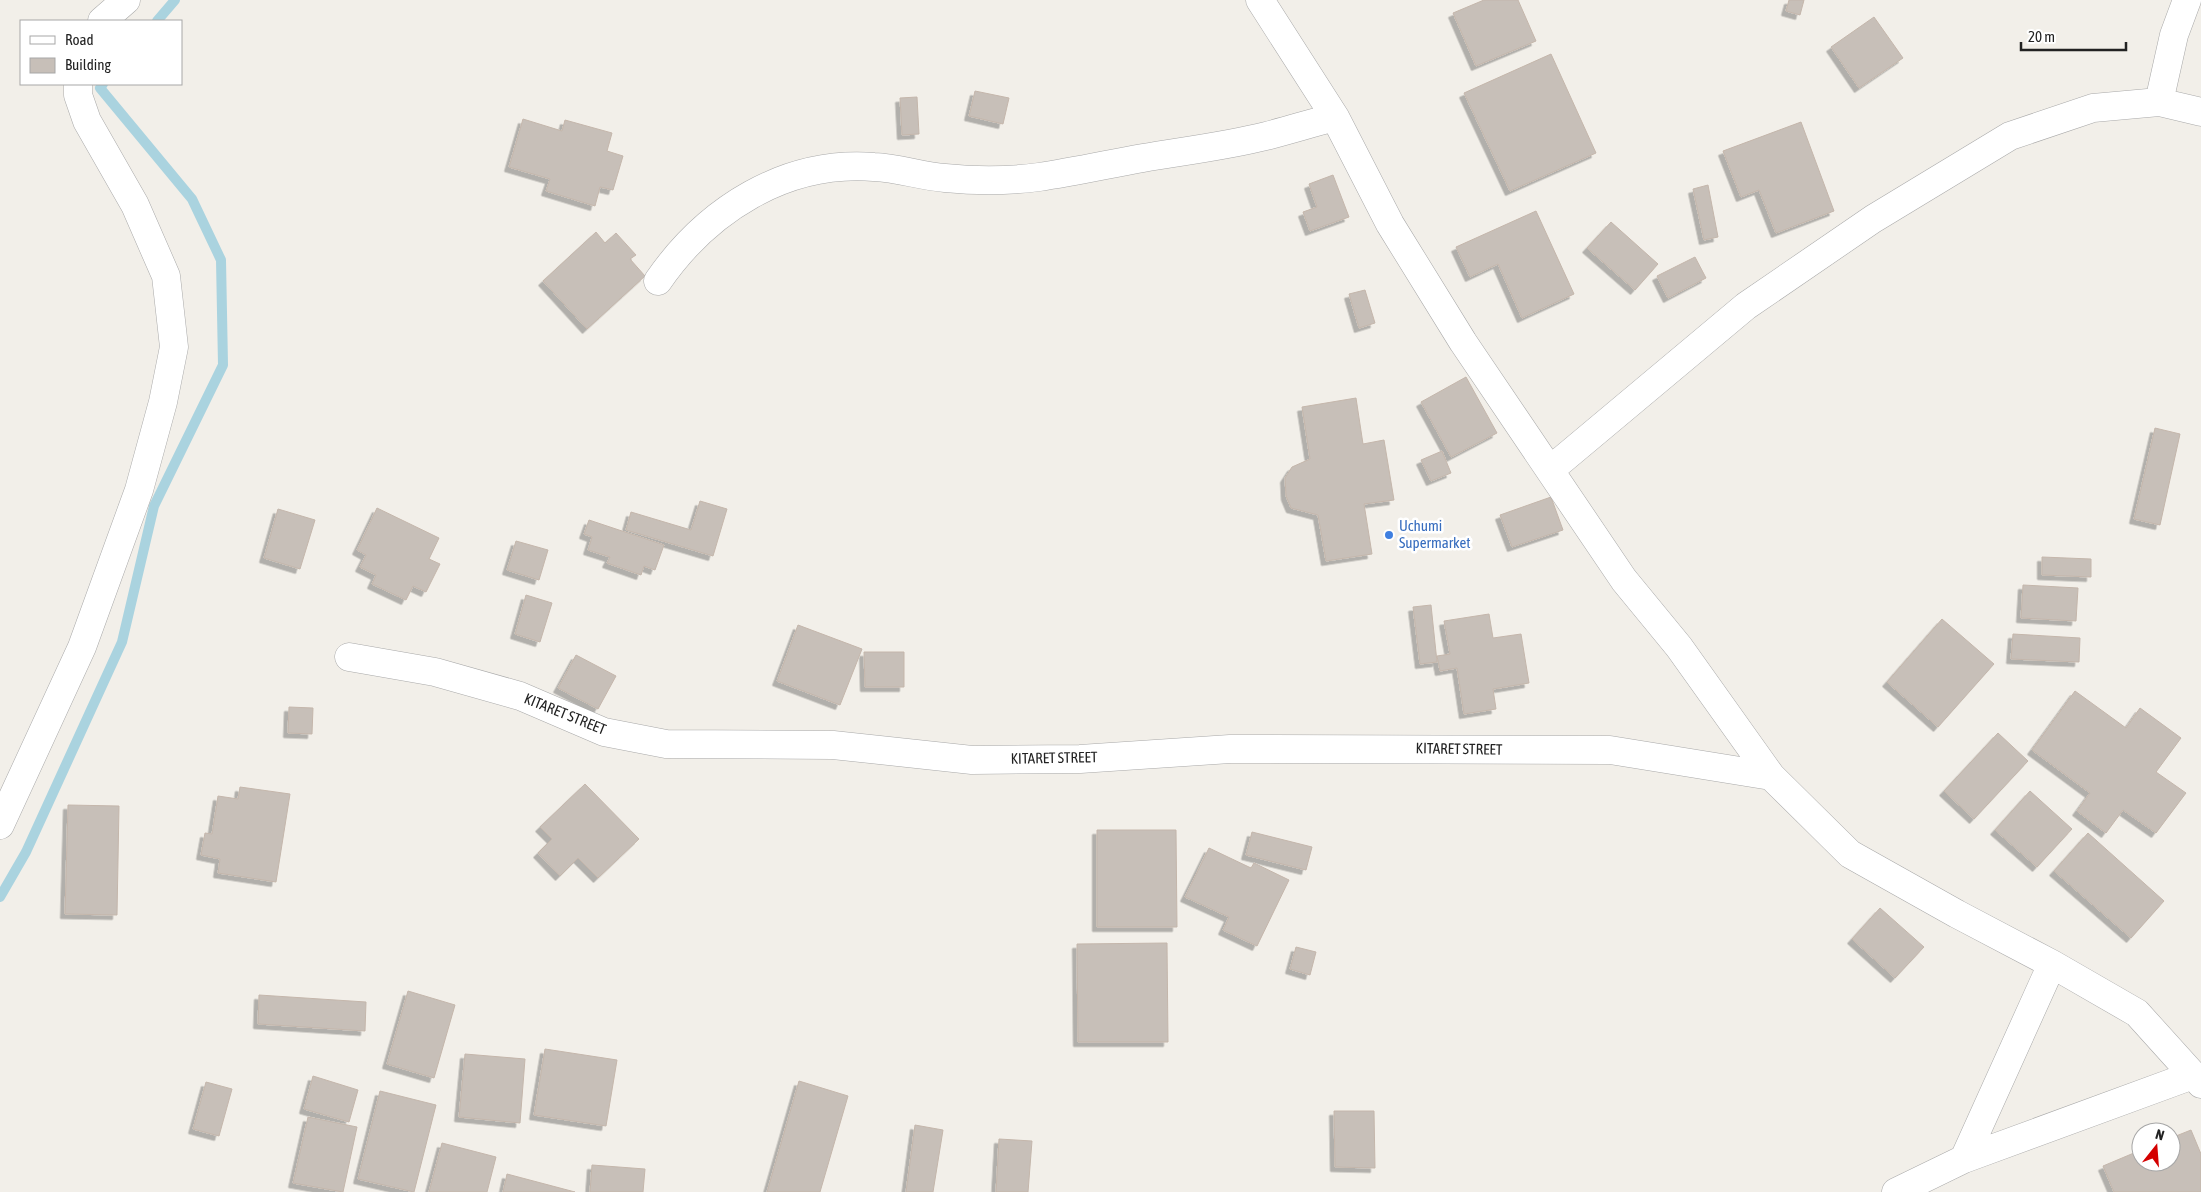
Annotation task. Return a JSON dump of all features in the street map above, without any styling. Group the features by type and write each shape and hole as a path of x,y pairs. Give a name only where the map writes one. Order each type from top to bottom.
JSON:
{"street":[{"path":"103,20 126,0"},
{"path":"1260,0 1335,117 1390,224 1463,342 1624,580 1679,647 1771,776 1850,854 1956,914 2052,964 2137,1013 2197,1080 1964,1159 1896,1192"},
{"path":"2159,102 2174,35 2187,0"},
{"path":"0,825 82,647 116,555 139,490 163,402 174,347 166,276 136,205 87,121 78,95 78,85"},
{"path":"1550,470 1746,306 1873,218 2010,136 2093,108 2159,102 2201,112"},
{"path":"658,281 672,261 714,218 740,199 784,179 818,168 874,167 944,178 983,180 1038,177 1218,146 1335,117"},
{"name":"KITARET STREET","path":"349,658 435,672 520,696 604,732 666,744 833,745 972,760 1080,759 1230,749 1610,750 1771,776"},
{"path":"1964,1159 2052,964"}],"building":[{"path":"1484,0 1518,0 1536,41 1476,66 1453,13"},
{"path":"1789,0 1804,0 1800,15 1786,11"},
{"path":"1874,17 1903,58 1859,88 1831,47"},
{"path":"1551,54 1596,153 1510,191 1464,93"},
{"path":"975,91 1009,98 1003,124 969,116"},
{"path":"917,97 919,134 902,135 900,98"},
{"path":"523,119 562,131 565,120 612,133 607,151 623,156 613,190 600,187 595,206 546,191 550,179 509,167"},
{"path":"1801,122 1834,211 1776,233 1759,190 1741,197 1723,151"},
{"path":"1333,175 1349,217 1310,231 1303,212 1317,207 1309,184"},
{"path":"1708,185 1718,237 1704,240 1693,189"},
{"path":"1536,211 1574,294 1522,318 1498,264 1470,277 1456,247"},
{"path":"1611,222 1658,264 1635,290 1587,248"},
{"path":"596,232 605,243 616,233 636,255 630,259 645,276 587,329 543,281"},
{"path":"1695,257 1706,278 1668,298 1657,276"},
{"path":"1365,290 1375,323 1359,328 1349,294"},
{"path":"1466,377 1497,433 1451,457 1421,402"},
{"path":"1356,398 1363,444 1384,440 1394,500 1364,504 1372,554 1326,561 1318,515 1291,508 1286,496 1285,478 1292,467 1310,459 1302,407"},
{"path":"2155,428 2180,434 2160,525 2134,519"},
{"path":"1442,451 1451,473 1431,481 1421,460"},
{"path":"1551,497 1563,530 1512,547 1500,515"},
{"path":"700,501 727,509 713,556 626,530 631,512 691,530"},
{"path":"377,508 439,538 429,559 440,564 426,592 413,586 406,600 372,584 376,575 360,567 366,555 357,550"},
{"path":"278,509 315,520 300,569 264,558"},
{"path":"589,520 664,545 655,570 644,566 641,575 607,563 610,557 588,550 592,537 584,534"},
{"path":"516,541 548,550 539,580 507,570"},
{"path":"2042,557 2091,559 2091,577 2042,575"},
{"path":"2023,585 2078,588 2076,621 2021,618"},
{"path":"526,595 552,603 540,642 515,634"},
{"path":"1431,605 1437,662 1420,664 1413,607"},
{"path":"1489,614 1493,638 1521,634 1529,683 1493,689 1496,709 1464,714 1457,668 1440,671 1437,656 1450,654 1444,621"},
{"path":"1942,619 1994,664 1938,727 1887,682"},
{"path":"798,625 862,649 840,705 777,681"},
{"path":"2013,634 2080,638 2079,662 2011,659"},
{"path":"864,652 904,652 904,687 865,687"},
{"path":"576,655 616,676 598,709 558,688"},
{"path":"2075,691 2126,728 2140,708 2181,738 2156,772 2186,793 2156,833 2123,810 2106,833 2077,811 2090,793 2032,750"},
{"path":"289,707 313,708 312,734 288,733"},
{"path":"1998,733 2028,761 1974,819 1944,791"},
{"path":"585,784 639,839 598,878 578,858 560,876 538,853 552,839 540,827"},
{"path":"240,787 290,794 276,882 218,873 220,859 201,855 205,833 212,834 218,796 238,799"},
{"path":"2030,791 2072,829 2037,867 1995,830"},
{"path":"68,805 119,806 117,915 65,914"},
{"path":"1097,830 1176,830 1177,927 1097,927"},
{"path":"1252,832 1312,847 1306,870 1246,855"},
{"path":"2088,833 2164,901 2131,938 2054,871"},
{"path":"1209,848 1251,868 1254,863 1289,880 1257,946 1223,930 1229,917 1185,897"},
{"path":"1880,908 1924,947 1895,978 1852,939"},
{"path":"1167,943 1168,1042 1078,1042 1077,944"},
{"path":"1296,947 1316,952 1310,975 1290,969"},
{"path":"408,991 455,1005 434,1078 387,1064"},
{"path":"259,995 366,1002 365,1031 258,1024"},
{"path":"545,1049 617,1060 606,1126 534,1115"},
{"path":"465,1054 525,1059 520,1123 459,1117"},
{"path":"313,1076 358,1090 349,1122 304,1109"},
{"path":"799,1081 848,1096 820,1192 767,1192"},
{"path":"206,1082 232,1089 219,1136 193,1129"},
{"path":"380,1091 436,1105 414,1192 358,1179"},
{"path":"1334,1111 1374,1111 1375,1168 1335,1167"},
{"path":"308,1117 357,1127 343,1192 293,1183"},
{"path":"915,1125 943,1130 933,1192 906,1192"},
{"path":"2191,1130 2201,1154 2201,1192 2114,1192 2103,1166 2131,1154 2131,1172 2181,1172 2181,1134"},
{"path":"999,1139 1032,1141 1028,1192 996,1192"},
{"path":"442,1143 496,1157 487,1192 429,1192"},
{"path":"592,1165 645,1169 643,1192 590,1192"},
{"path":"507,1174 575,1192 503,1192"}],"waterway":[{"path":"158,20 175,0"},
{"path":"0,897 26,852 122,642 154,506 223,365 221,260 192,199 100,88 102,85"}],"place":[{"name":"Uchumi Supermarket","path":"1389,535"}]}
